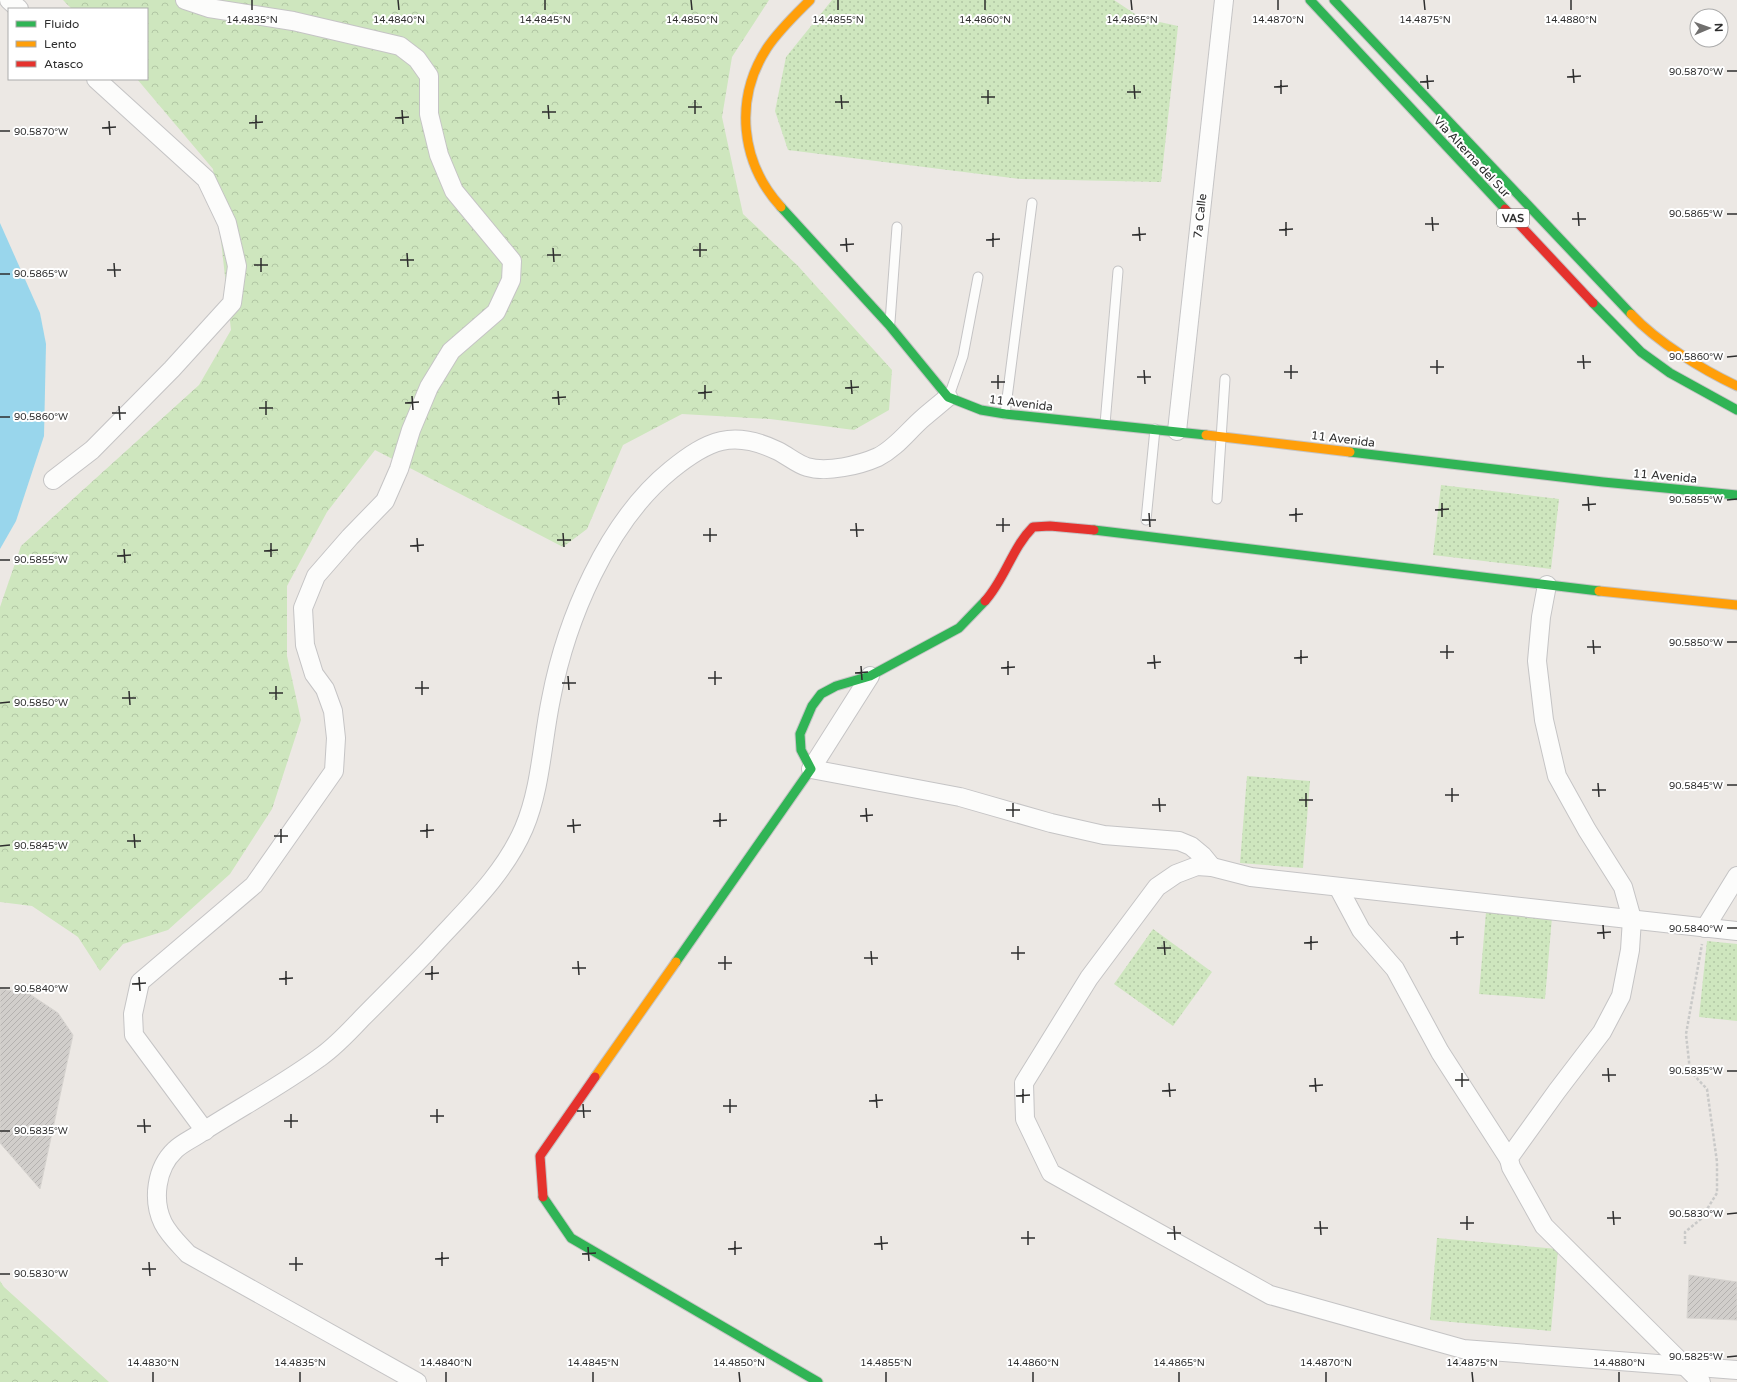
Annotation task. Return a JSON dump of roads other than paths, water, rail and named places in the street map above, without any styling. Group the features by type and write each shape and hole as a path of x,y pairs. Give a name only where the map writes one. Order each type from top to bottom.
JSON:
{"main road":[{"path":"810,0 767,48 759,62 747,100 745,121 750,154 761,180 773,198 889,325 948,397"},
{"name":"Vía Alterna del Sur","path":"1310,0 1609,321 1641,352 1670,373 1737,410"},
{"name":"Vía Alterna del Sur","path":"1334,0 1636,318 1666,344 1700,367 1737,386"},
{"name":"11 Avenida","path":"948,397 981,410 1005,414 1177,431 1603,482 1737,495"},
{"path":"818,1382 571,1238 543,1199 540,1156 811,769 801,750 800,734 812,706 821,694 836,686 870,676 959,628 994,591 1024,536 1033,527 1050,526 1095,530 1547,585 1737,605"}],"street":[{"path":"9,0 18,8"},
{"path":"185,0 209,8 293,21 400,46 417,59 429,76 429,114 439,155 454,191 512,261 512,280 496,312 451,351 429,387 411,430 399,469 385,501 350,537 316,576 303,608 305,645 314,674 325,689 333,711 336,738 334,770 254,885 140,982 133,1014 134,1035 205,1131"},
{"name":"7a Calle","path":"1177,431 1224,0"},
{"path":"53,480 92,450 172,369 232,303 237,266 227,224 206,179 97,80"},
{"path":"417,1382 188,1254 174,1240 163,1222 158,1206 157,1181 163,1167 174,1150 321,1057 340,1041 417,962 476,898 512,854 532,806 551,697 567,637 580,603 591,577 619,527 668,472 704,447 730,438 748,440 761,444 776,450 808,467 841,468 878,457 892,448 923,417 948,397"},
{"path":"1547,585 1541,617 1537,661 1544,720 1557,776 1587,830 1623,887 1632,920 1630,950 1621,996 1602,1032 1511,1154 1511,1166 1544,1226 1701,1382"},
{"path":"870,676 811,769 960,797 1051,823 1104,835 1179,841 1191,846 1203,856 1212,867"},
{"path":"1737,931 1251,877 1212,867 1197,866 1176,874 1157,888 1089,978 1024,1083 1025,1119 1051,1173 1270,1295 1463,1349 1737,1370"},
{"path":"1705,928 1737,876"},
{"path":"1338,887 1361,930 1395,969 1440,1052 1510,1159"}],"lane":[{"path":"1005,414 1032,203"},
{"path":"889,325 897,227"},
{"path":"1105,424 1118,271"},
{"path":"948,397 963,356 978,277"},
{"path":"1217,499 1225,379"},
{"path":"1146,520 1155,429"}],"water":[{"path":"0,223 40,313 46,344 44,436 16,521 0,549"}]}
